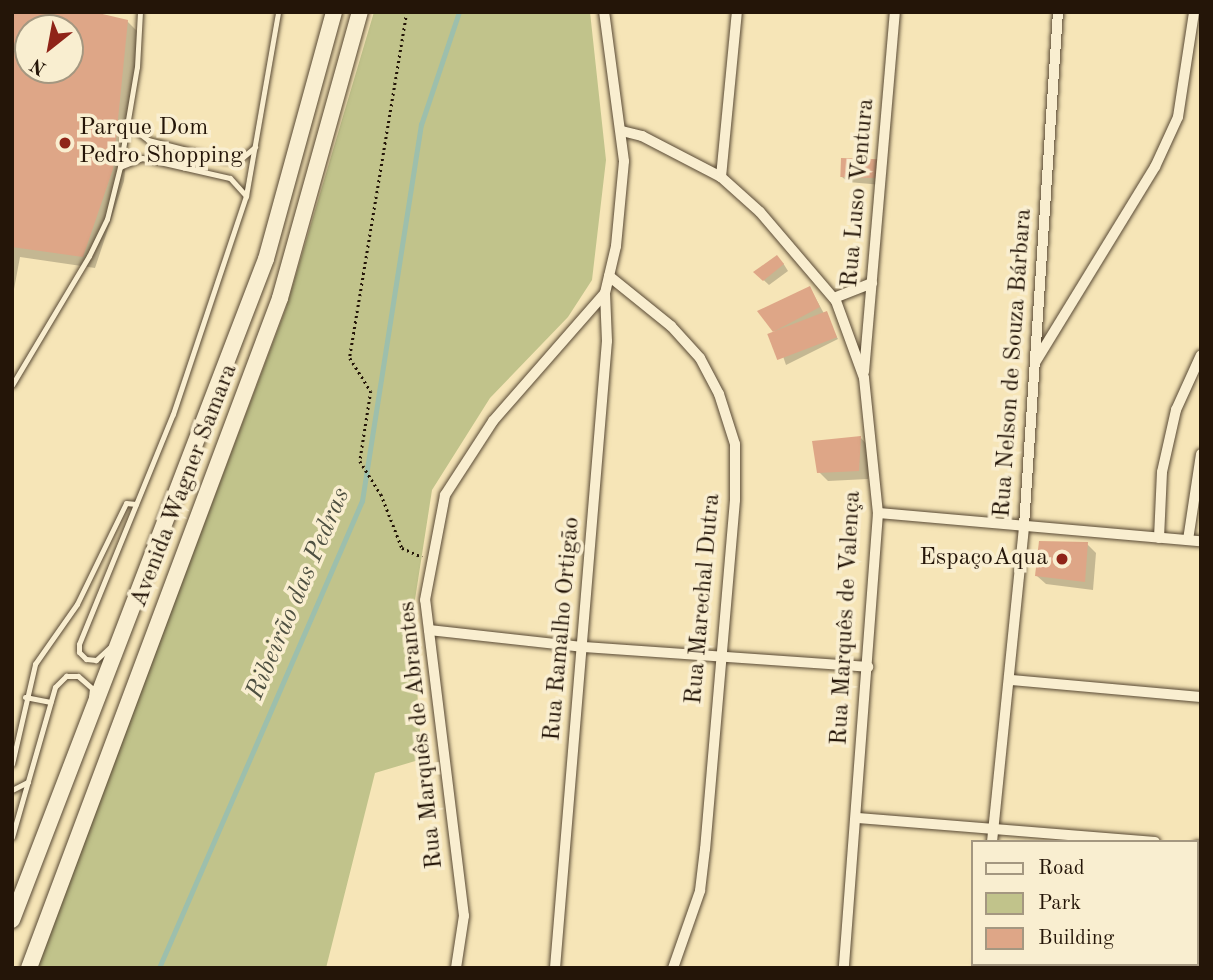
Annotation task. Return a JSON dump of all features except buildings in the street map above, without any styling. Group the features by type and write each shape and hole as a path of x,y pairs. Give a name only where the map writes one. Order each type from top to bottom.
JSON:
{"main road":[{"name":"Avenida Wagner Samara","path":"12,920 85,739 266,259 334,12"},
{"name":"Avenida Wagner Samara","path":"29,968 280,298 360,12"}],"street":[{"name":"Rua Marquês de Abrantes","path":"456,968 464,916 425,600 431,561 445,495 472,452 493,421 605,293 616,246 622,131 604,12"},
{"path":"722,177 737,12"},
{"name":"Rua Luso Ventura","path":"864,378 895,12"},
{"name":"Rua Nelson de Souza Bárbara","path":"992,840 1011,680 1024,526 1058,12"},
{"path":"1034,365 1155,167 1178,117 1185,94 1194,12"},
{"name":"Rua Marquês de Valença","path":"622,131 642,136 722,177 760,212 834,298 864,378 878,513 858,818 844,968"},
{"name":"Rua Marechal Dutra","path":"609,275 671,326 700,358 719,394 735,444 735,500 719,655 701,880 673,968"},
{"path":"834,298 872,284"},
{"name":"Rua Ramalho Ortigão","path":"555,968 607,341 605,293"},
{"path":"1159,538 1162,472 1176,411 1201,355"},
{"path":"1188,540 1201,454"},
{"path":"878,513 1201,541"},
{"path":"429,630 583,647 868,667"},
{"path":"1011,680 1201,697"},
{"path":"858,818 994,826 1126,840"}],"lane":[{"path":"12,385 89,256 107,219 120,167 137,67 140,12"},
{"path":"128,625 96,660 79,652 83,632 112,573 136,504 173,414 246,196 278,12"},
{"path":"127,124 148,140 226,160 243,157 256,146"},
{"path":"120,167 142,158 230,178 246,196"},
{"path":"12,764 25,697 35,664 78,604 126,503 136,504"},
{"path":"12,837 51,702 66,676 87,682 92,688 85,739"},
{"path":"25,697 51,702"},
{"path":"12,790 28,782"}],"path":[{"path":"407,12 350,358 371,391 360,461 381,494 402,548 431,561"}],"green space":[{"path":"374,12 590,12 606,160 592,280 568,317 490,398 432,490 412,619 422,759 375,773 326,968 36,968 286,308"}],"waterway":[{"name":"Ribeirão das Pedras","path":"159,968 362,501 421,125 459,12"}],"place":[{"name":"Parque Dom Pedro Shopping","path":"65,143"},
{"name":"EspaçoAqua","path":"1062,559"}]}
